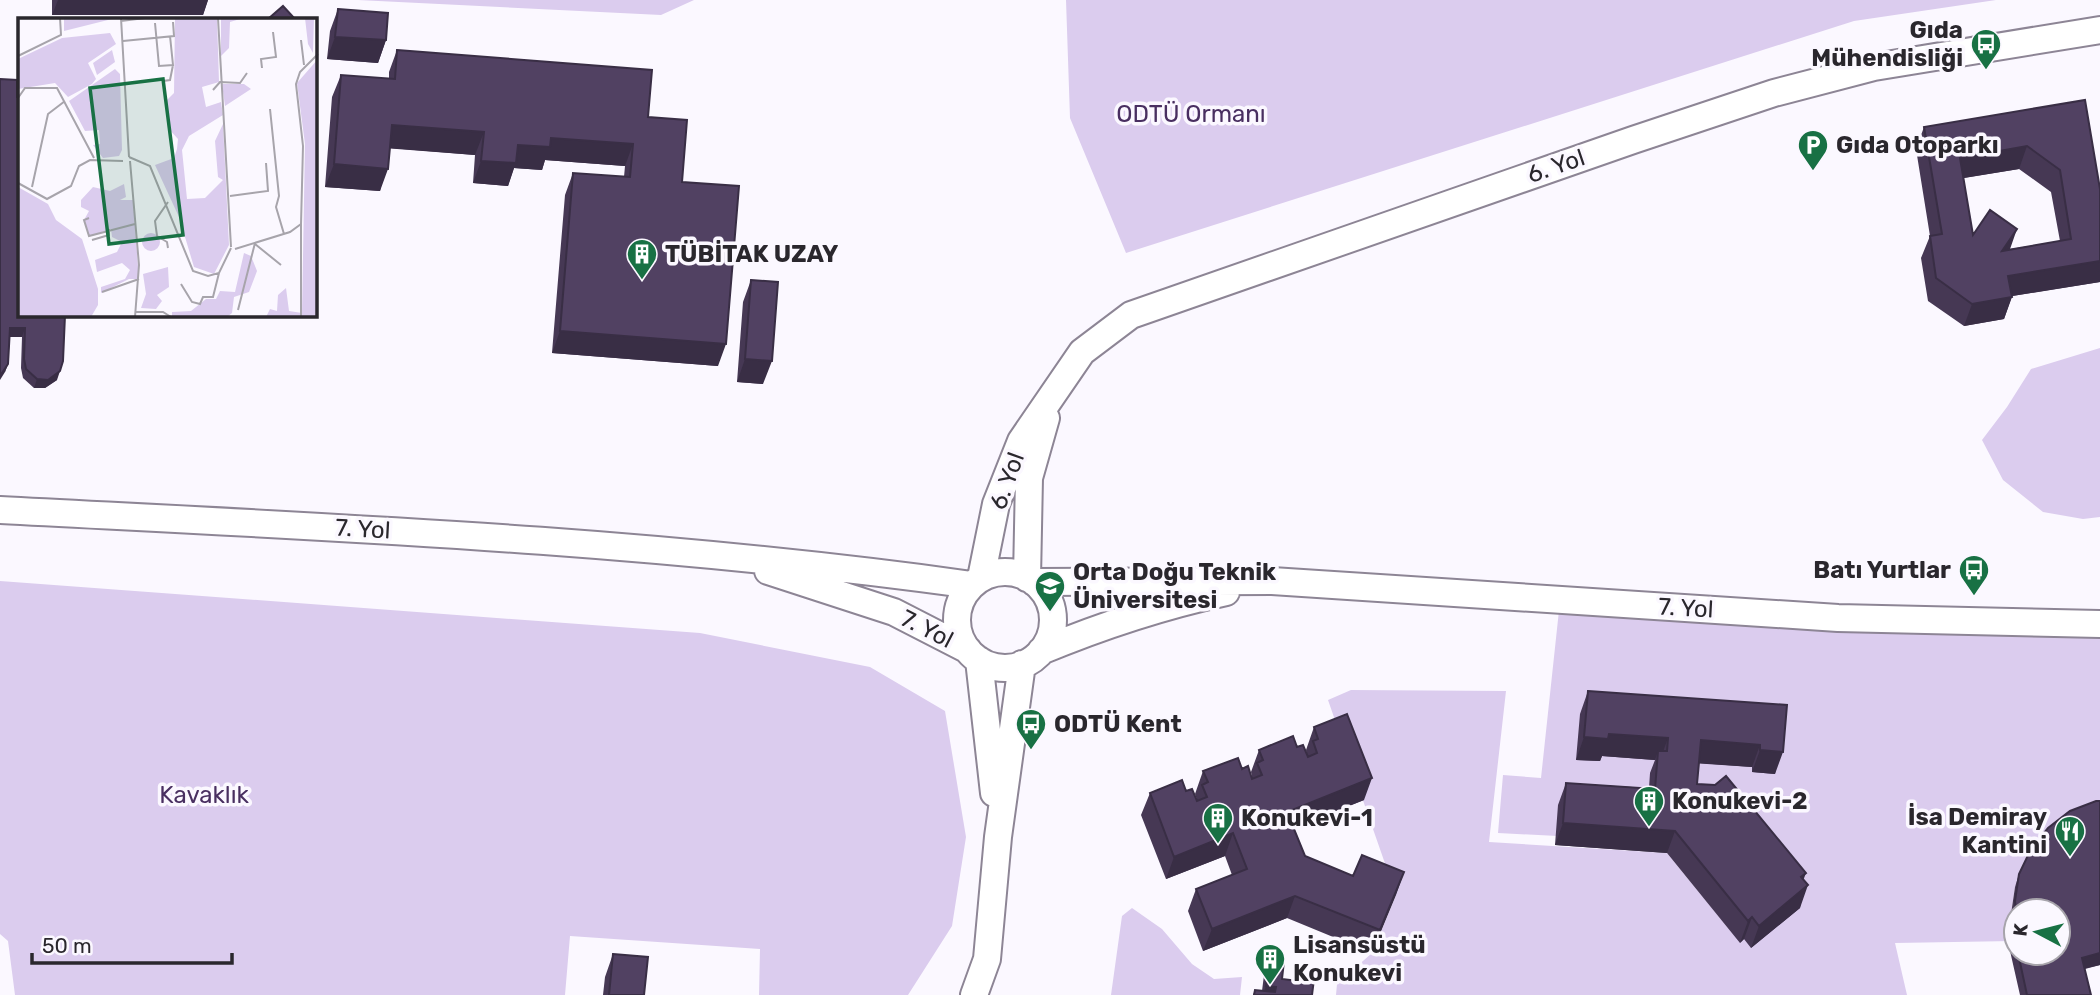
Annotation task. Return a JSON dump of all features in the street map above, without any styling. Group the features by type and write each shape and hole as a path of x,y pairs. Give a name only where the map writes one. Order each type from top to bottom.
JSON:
{"street":[{"name":"6. Yol","path":"977,582 996,504 1021,441 1082,352 1131,315 1774,93 1874,67 2100,30"},
{"name":"6. Yol","path":"1030,580 1029,478 1054,393"},
{"name":"7. Yol","path":"0,510 455,533 852,568 977,582"},
{"name":"7. Yol","path":"726,557 894,612 993,666 1008,667 1093,630 1175,603 1272,581"},
{"name":"7. Yol","path":"973,655 960,637 957,622 959,607 965,593 977,582 989,574 1005,572 1030,580 1272,581 1824,617 2100,624"},
{"path":"974,995 987,959 998,837 1032,657 1049,637 1053,622 1045,593 1030,580"},
{"path":"973,655 998,837"}],"green space":[{"path":"358,0 694,0 661,15"},
{"name":"ODTÜ Ormanı","path":"1066,0 1996,0 1854,21 1126,253 1070,118"},
{"path":"2100,348 2100,517 2083,519 2043,512 2003,480 1982,440 2031,369"},
{"name":"Kavaklık","path":"0,581 700,633 870,667 945,711 966,837 952,926 908,995 759,995 760,949 570,936 565,995 15,995 8,941 0,934"},
{"path":"1560,601 2100,624 2100,812 2026,862 2014,897 2002,897 2002,941 1895,943 1907,995 1336,995 1337,984 1372,953 1396,895 1328,700 1351,690 1506,691 1489,842 1667,853 1733,934 1672,842 1498,833 1503,775 1541,778"},
{"path":"1132,908 1162,929 1192,964 1214,979 1242,977 1240,995 1111,995 1122,916"}],"building":[{"path":"283,6 294,18 269,18"},
{"path":"338,9 388,13 386,40 335,37"},
{"name":"TÜBİTAK UZAY","path":"397,50 652,70 648,117 687,120 682,182 739,186 726,344 560,331 573,173 630,177 633,144 551,138 550,147 518,145 516,163 481,161 484,132 392,125 388,169 334,164 341,75 395,79"},
{"path":"0,79 17,80 18,317 65,317 60,371 48,380 37,379 26,369 25,328 10,328 8,364 0,373"},
{"path":"2085,100 2100,189 2100,261 2008,276 2012,297 1972,304 1936,278 1930,236 1942,234 1924,127","holes":["2027,146 2060,170 2071,239 2002,251 2017,229 1990,210 1973,235 1960,158"]},
{"path":"751,280 778,282 772,361 745,359"},
{"name":"Konukevi-2","path":"1588,691 1787,705 1783,752 1760,750 1760,745 1701,740 1697,784 1715,785 1726,776 1806,873 1801,877 1808,885 1759,926 1752,917 1748,921 1675,831 1563,823 1566,783 1655,789 1658,751 1667,751 1668,738 1609,734 1608,739 1584,737"},
{"name":"Konukevi-1","path":"1347,714 1372,778 1287,812 1305,856 1353,876 1362,855 1404,872 1380,930 1295,896 1212,929 1196,889 1247,869 1233,833 1174,857 1150,793 1182,780 1186,791 1192,789 1197,801 1207,797 1202,785 1208,782 1203,771 1238,758 1242,769 1248,766 1252,779 1262,775 1257,763 1263,760 1259,750 1293,736 1297,747 1303,745 1308,757 1317,753 1313,741 1318,739 1314,727"},
{"path":"2100,801 2100,953 2082,958 2091,995 2027,995 2021,967 2072,967 2072,897 2016,897 2019,874 2031,849 2048,828 2070,811"},
{"path":"613,954 648,957 644,995 609,995"},
{"path":"1270,959 1284,961 1282,979 1314,979 1312,995 1254,995 1255,990 1275,992 1276,987 1266,986"}],"place":[{"name":"Gıda Mühendisliği","path":"1986,71"},
{"name":"Gıda Otoparkı","path":"1813,172"},
{"name":"TÜBİTAK UZAY","path":"642,281"},
{"name":"Batı Yurtlar","path":"1974,597"},
{"name":"Orta Doğu Teknik Üniversitesi","path":"1050,613"},
{"name":"ODTÜ Kent","path":"1031,751"},
{"name":"Konukevi-2","path":"1649,828"},
{"name":"Konukevi-1","path":"1218,845"},
{"name":"İsa Demiray Kantini","path":"2070,858"},
{"name":"Lisansüstü Konukevi","path":"1270,986"}]}
